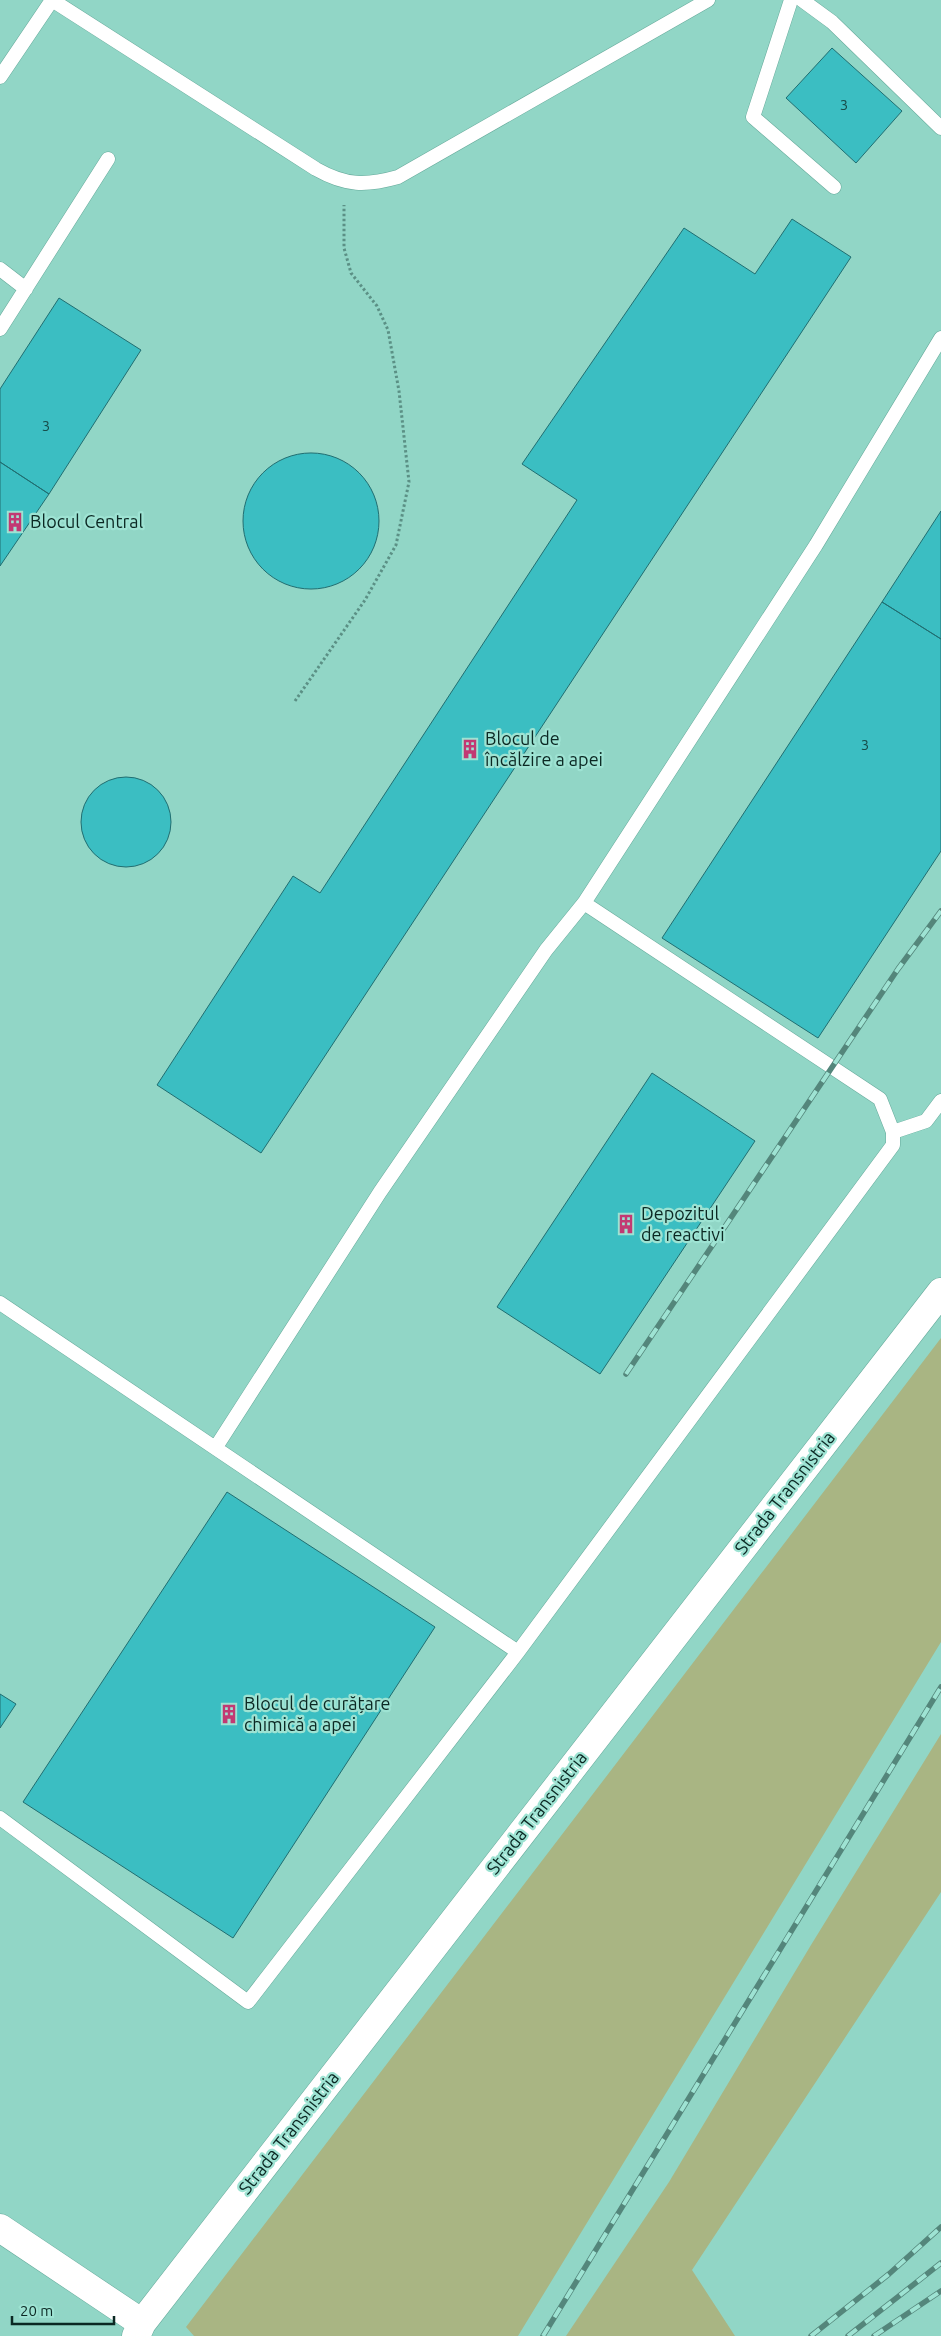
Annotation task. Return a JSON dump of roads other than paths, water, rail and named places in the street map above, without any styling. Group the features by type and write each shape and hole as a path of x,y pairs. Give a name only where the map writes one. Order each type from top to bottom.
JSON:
{"street":[{"name":"Strada Transnistria","path":"144,2332 941,1292"},
{"path":"0,2228 144,2332"}],"lane":[{"path":"0,77 52,0 330,178 344,182 374,183 398,176 708,0"},
{"path":"791,0 753,117 834,187"},
{"path":"802,0 832,22 941,128"},
{"path":"0,329 108,159"},
{"path":"0,269 26,289"},
{"path":"216,1447 380,1192 546,950 584,903 816,545 941,338"},
{"path":"0,1818 248,2002 518,1652 893,1145 893,1132 880,1099 584,903"},
{"path":"893,1132 926,1121 941,1101"},
{"path":"0,1303 518,1652"}],"railway":[{"path":"626,1374 898,969 941,911"},
{"path":"543,2336 941,1687"},
{"path":"811,2336 889,2274 941,2227"},
{"path":"848,2336 941,2263"},
{"path":"874,2336 941,2291"}],"place":[{"name":"Blocul Central","path":"15,522"},
{"name":"Blocul de încălzire a apei","path":"470,749"},
{"name":"Depozitul de reaсtivi","path":"626,1224"},
{"name":"Blocul de curățare chimică a apei","path":"229,1714"}]}
